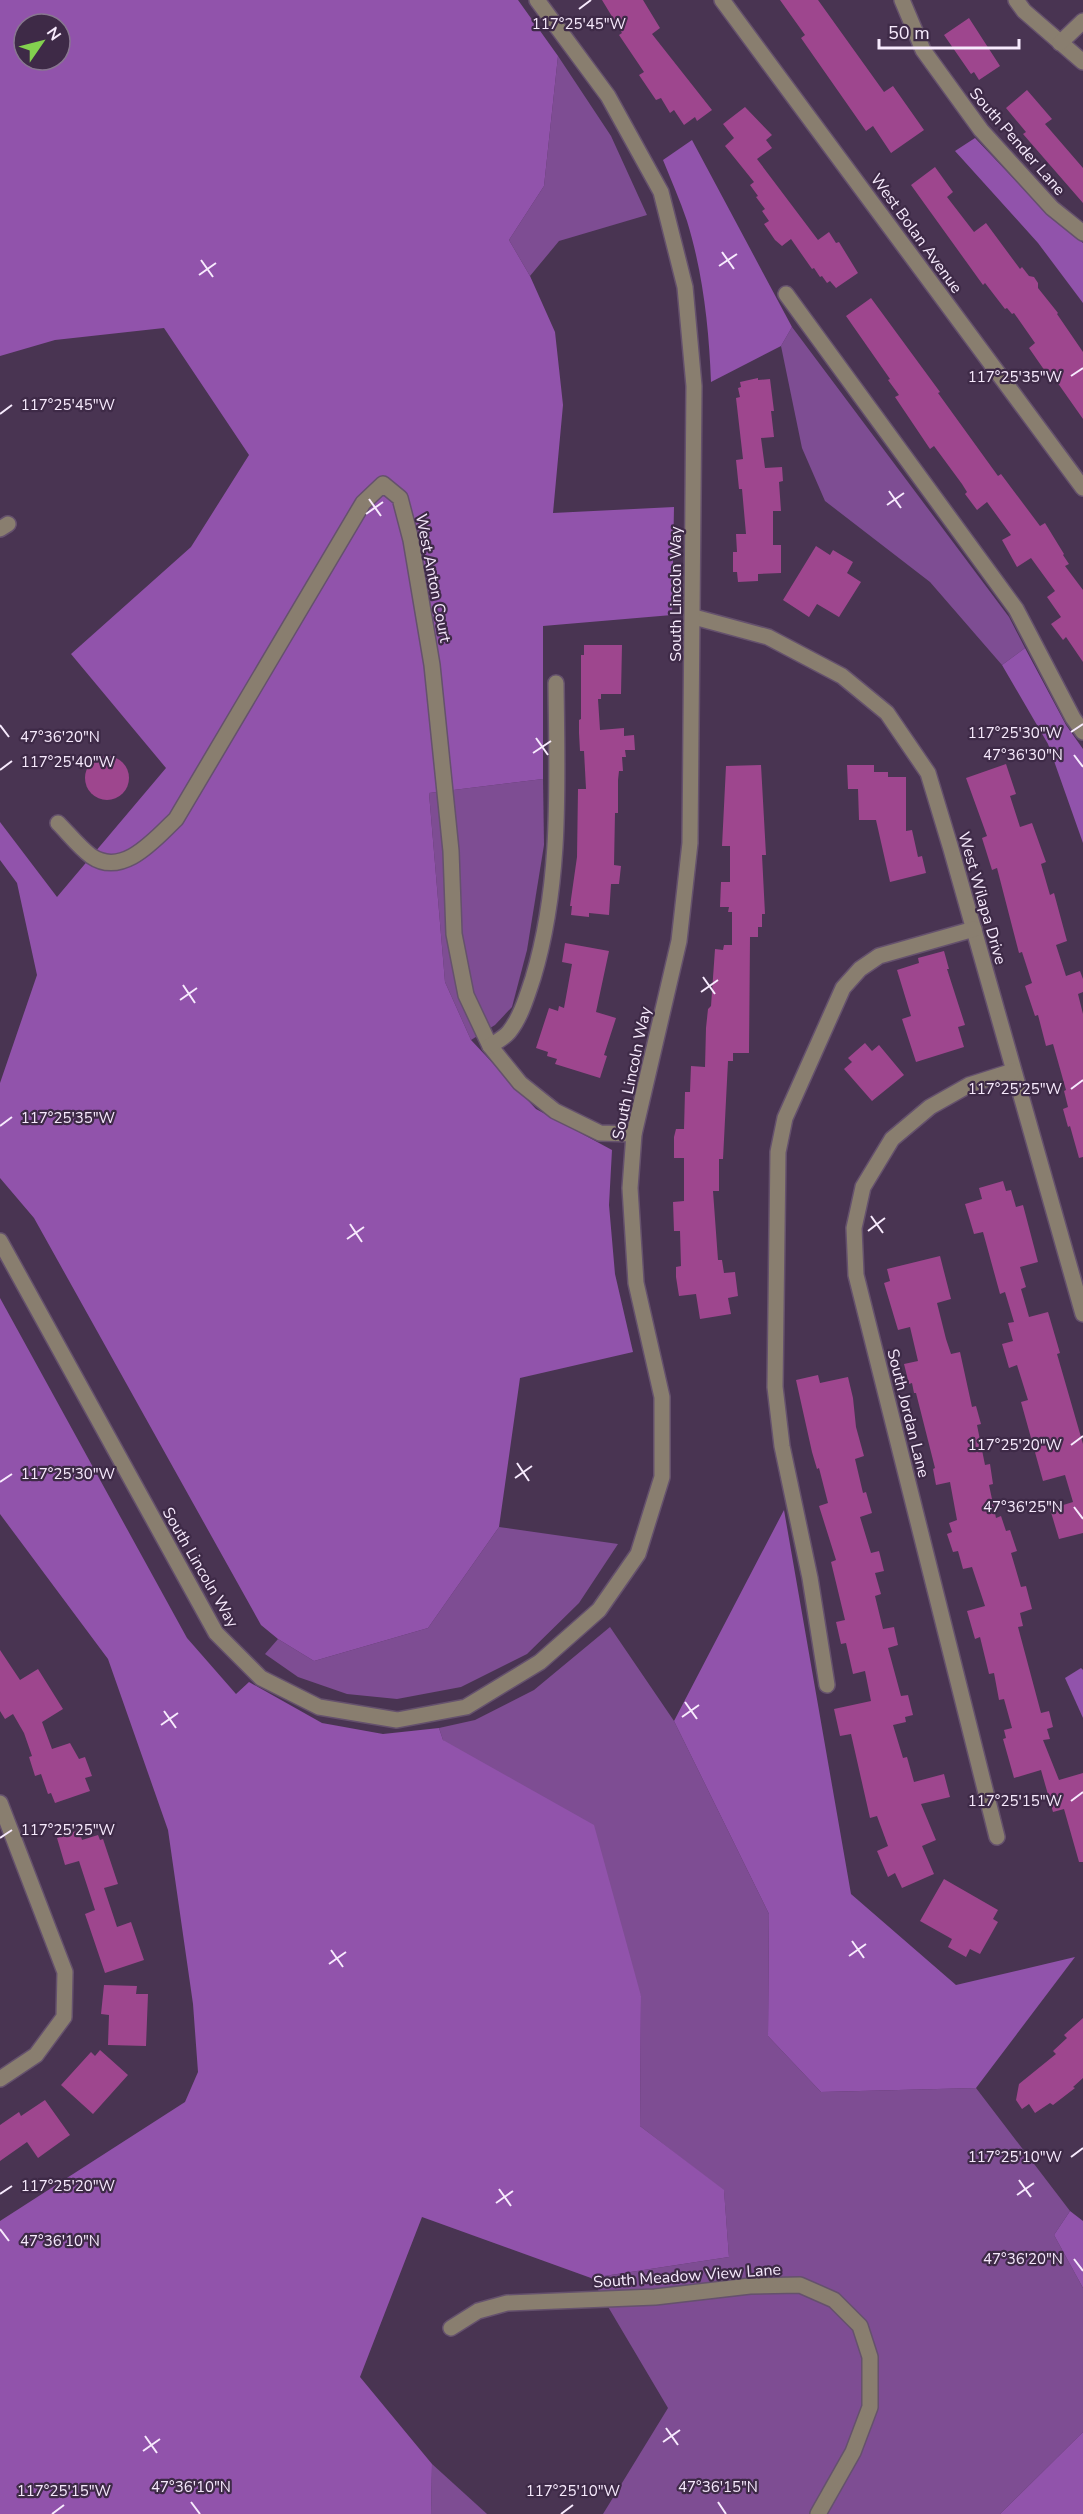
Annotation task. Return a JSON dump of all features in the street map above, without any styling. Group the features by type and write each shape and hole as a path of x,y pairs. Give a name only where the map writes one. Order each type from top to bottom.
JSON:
{"street":[{"name":"South Lincoln Way","path":"0,1241 216,1634 261,1678 319,1707 397,1720 466,1707 540,1662 599,1610 638,1554 662,1477 662,1397 636,1283 630,1188 634,1134 679,941 690,843 694,617 694,386 685,287 661,192 608,96 537,0"},
{"name":"West Bolan Avenue","path":"722,0 1083,488"},
{"name":"South Pender Lane","path":"902,0 922,50 981,130 1052,208 1083,233"},
{"path":"1016,0 1024,11 1083,62"},
{"path":"1060,43 1083,21"},
{"path":"786,294 1016,609 1083,732"},
{"name":"West Anton Court","path":"58,823 92,856 111,863 128,860 148,846 176,819 363,503 383,484 400,498 411,540 432,665 451,851 454,934 466,995 490,1046 520,1083 555,1111 600,1133 634,1134"},
{"name":"West Wilapa Drive","path":"694,617 768,637 842,675 887,713 928,773 1083,1314"},
{"path":"490,1046 508,1033 524,1005 538,959 553,882 557,792 556,683"},
{"path":"827,1685 810,1578 782,1446 776,1387 778,1152 785,1118 843,988 860,969 879,956 974,929"},
{"name":"South Jordan Lane","path":"997,1837 856,1275 854,1228 863,1187 892,1139 930,1107 969,1086 1013,1071"},
{"path":"0,1803 65,1972 64,2017 36,2055 0,2079"},
{"name":"South Meadow View Lane","path":"451,2328 478,2311 507,2303 655,2296 750,2286 800,2285 834,2300 860,2326 870,2357 870,2407 853,2451 818,2514"}],"shaded area":[{"path":"0,0 518,0 558,56 544,186 509,240 530,276 555,332 563,405 553,513 674,507 672,615 543,626 543,779 429,793 445,982 471,1040 536,1109 612,1150 609,1205 615,1274 633,1352 520,1378 499,1527 428,1628 314,1661 278,1639 261,1625 34,1218 0,1178 0,1083 37,975 17,883 0,860 0,822 57,897 166,768 71,654 191,547 249,455 164,328 55,340 0,356"},
{"path":"558,56 611,136 647,215 559,241 530,276 509,240 544,186"},
{"path":"975,138 1050,217 1083,243 1083,303 1038,243 955,151"},
{"path":"692,140 792,327 781,346 711,382 707,321 697,260 687,221 663,160"},
{"path":"792,327 1009,617 1025,648 1002,665 930,582 825,501 802,448 781,346"},
{"path":"1025,648 1066,725 1083,749 1083,843 1048,744 1002,665"},
{"path":"543,779 544,845 527,950 512,1007 495,1025 471,1040 445,982 429,793"},
{"path":"0,1298 187,1638 236,1694 249,1682 322,1723 383,1734 439,1728 443,1740 594,1825 641,1996 640,2126 724,2190 729,2257 591,2278 422,2217 360,2377 432,2464 431,2514 0,2514 0,2221 185,2102 198,2072 193,2004 168,1830 108,1659 0,1514"},
{"path":"784,1510 851,1894 956,1985 1075,1957 976,2088 821,2092 768,2036 769,1914 674,1721"},
{"path":"499,1527 618,1544 579,1603 527,1654 461,1687 397,1699 347,1694 298,1677 265,1654 278,1639 314,1661 428,1628"},
{"path":"610,1627 674,1721 769,1914 768,2036 821,2092 976,2088 1070,2211 1054,2235 1083,2288 1083,2432 1000,2514 603,2514 668,2408 591,2278 729,2257 724,2191 640,2126 641,1996 443,1740 439,1728 475,1720 534,1690"},
{"path":"1081,1668 1083,1670 1083,1718 1065,1678"},
{"path":"1070,2211 1083,2221 1083,2288 1054,2235"},
{"path":"1083,2432 1083,2514 1000,2514"},
{"path":"432,2464 487,2514 431,2514"}],"building":[{"path":"602,0 643,0 660,28 652,34 712,110 697,121 695,117 684,125 674,110 670,113 661,98 656,100 639,75 644,72 619,35 622,33"},
{"path":"780,0 818,0 884,92 893,86 924,130 891,153 873,126 866,131 801,38 805,35"},
{"path":"969,18 1000,66 979,80 974,72 971,74 944,35"},
{"path":"1027,90 1052,119 1045,124 1083,168 1083,203 1023,134 1026,132 1006,108"},
{"path":"745,107 772,135 766,140 772,148 757,159 818,240 829,232 836,243 839,242 858,273 836,288 830,281 827,283 822,276 820,277 814,268 812,269 791,239 782,246 764,224 769,221 762,211 765,209 750,185 754,182 725,146 734,138 723,124"},
{"path":"935,167 953,192 947,197 974,232 986,223 1020,269 1022,267 1029,276 1034,277 1038,288 1058,313 1083,352 1083,419 1050,372 1047,374 1029,348 1035,343 1014,313 1005,309 985,283 983,285 911,185"},
{"path":"871,298 998,476 1001,474 1040,526 1045,523 1064,554 1069,564 1065,566 1083,590 1083,662 1066,637 1063,640 1051,624 1061,617 1047,597 1055,591 1031,558 1017,567 1002,540 1011,535 987,502 977,510 965,494 967,492 962,484 934,446 930,449 895,397 899,395 888,380 890,379 846,316"},
{"path":"758,378 758,380 770,379 774,411 771,411 774,437 761,438 765,468 782,467 783,481 779,482 781,511 773,511 773,545 781,545 781,573 758,574 758,581 738,582 737,572 733,572 733,552 737,552 736,534 746,534 742,489 739,489 736,460 743,459 736,398 740,397 738,388 741,387 740,382"},
{"path":"816,546 830,555 833,550 853,562 847,573 861,582 839,617 817,604 809,617 783,600"},
{"path":"584,645 622,645 621,694 601,694 601,699 598,699 600,730 624,728 624,736 634,735 635,750 625,750 626,757 622,757 623,771 619,771 614,865 621,866 619,884 611,884 609,915 589,913 589,917 571,915 572,906 570,906 577,857 578,789 586,789 584,751 580,751 579,733 581,655 584,655"},
{"path":"107,756 116,757 123,762 128,769 128,787 123,794 116,799 107,800 98,799 91,794 86,787 85,778 86,769 91,762 98,757"},
{"path":"1006,764 1016,794 1010,796 1020,827 1032,823 1046,862 1041,864 1050,895 1054,893 1067,941 1056,945 1066,976 1080,971 1083,979 1083,992 1078,994 1083,1014 1083,1157 1079,1158 1063,1109 1068,1107 1064,1091 1066,1090 1053,1044 1046,1046 1038,1015 1035,1016 1025,986 1032,983 1022,952 1019,953 997,868 992,870 982,838 987,836 966,778"},
{"path":"761,765 766,855 762,855 765,914 762,914 762,927 758,927 758,937 750,937 749,1053 733,1053 733,1061 728,1061 723,1159 719,1159 719,1191 713,1191 718,1260 722,1260 724,1273 735,1272 738,1296 728,1298 731,1314 700,1319 696,1294 679,1296 676,1277 676,1267 681,1266 680,1231 674,1231 673,1202 684,1201 684,1158 674,1158 674,1137 676,1129 684,1129 685,1092 690,1092 691,1066 705,1067 706,1028 708,1009 711,1006 715,949 723,950 724,945 732,945 732,912 728,912 729,907 720,907 721,882 730,882 730,846 722,846 726,766"},
{"path":"847,765 874,765 874,772 888,772 888,777 906,777 906,831 912,830 918,857 922,856 926,873 890,882 876,820 859,820 858,789 848,789"},
{"path":"565,943 609,951 596,1012 616,1018 604,1055 607,1056 600,1078 555,1064 557,1059 547,1056 548,1052 536,1048 549,1008 558,1011 559,1006 564,1008 572,964 562,962"},
{"path":"944,951 949,969 947,969 965,1025 958,1027 964,1047 916,1062 902,1019 911,1016 897,970 919,963 918,958"},
{"path":"865,1043 872,1051 879,1045 904,1075 872,1101 844,1069 852,1062 848,1058"},
{"path":"1003,1181 1006,1191 1011,1190 1016,1207 1023,1205 1038,1262 1020,1267 1026,1287 1021,1289 1029,1317 1048,1312 1060,1353 1057,1354 1083,1444 1083,1533 1059,1539 1050,1509 1073,1502 1065,1475 1043,1481 1021,1402 1028,1400 1017,1365 1009,1368 1002,1344 1013,1341 1008,1323 1014,1322 1005,1292 1000,1294 983,1232 974,1234 965,1204 982,1199 979,1188"},
{"path":"940,1256 951,1299 937,1303 946,1339 951,1354 960,1352 972,1407 976,1406 981,1424 977,1425 985,1465 990,1464 993,1484 989,1485 996,1518 1001,1516 1006,1531 1010,1530 1017,1551 1011,1553 1021,1587 1026,1586 1032,1609 1020,1613 1023,1626 1018,1627 1041,1713 1049,1711 1053,1727 1047,1729 1050,1739 1043,1740 1059,1780 1083,1773 1083,1862 1079,1862 1064,1809 1053,1812 1041,1770 1014,1778 1003,1739 1006,1738 1004,1730 1012,1728 1004,1699 999,1700 994,1673 989,1674 980,1637 975,1639 967,1611 985,1606 972,1567 963,1569 958,1551 953,1552 947,1534 952,1532 949,1523 957,1520 950,1482 936,1485 933,1469 935,1468 916,1393 914,1393 912,1383 909,1384 904,1364 918,1361 910,1327 898,1330 884,1283 890,1281 887,1269"},
{"path":"818,1375 820,1383 848,1377 853,1398 856,1427 864,1456 855,1459 863,1493 866,1492 872,1513 860,1517 871,1553 879,1551 884,1571 875,1573 881,1594 875,1596 883,1629 894,1627 898,1645 888,1648 901,1696 908,1695 913,1715 905,1717 906,1722 893,1725 903,1758 907,1757 914,1782 944,1774 950,1797 921,1804 936,1840 922,1846 934,1874 902,1888 895,1873 888,1877 877,1851 888,1846 877,1816 870,1818 851,1734 840,1736 834,1709 871,1701 865,1671 853,1674 846,1643 841,1644 836,1622 845,1620 831,1562 836,1560 819,1506 828,1503 819,1468 817,1469 812,1452 796,1380"},
{"path":"0,1650 20,1680 38,1669 63,1709 42,1722 52,1749 70,1743 79,1759 85,1757 92,1776 85,1778 90,1791 55,1803 51,1793 48,1794 41,1774 35,1776 29,1757 32,1756 24,1733 13,1714 5,1719 0,1711"},
{"path":"79,1830 82,1840 98,1835 100,1840 103,1839 118,1884 104,1888 117,1927 131,1922 144,1960 105,1973 85,1914 95,1910 79,1861 65,1865 57,1838"},
{"path":"944,1879 998,1910 993,1919 998,1922 980,1954 970,1949 966,1957 948,1947 952,1939 920,1921"},
{"path":"104,1985 137,1986 136,1994 148,1994 146,2046 108,2045 109,2015 101,2014"},
{"path":"1083,2018 1083,2078 1073,2087 1075,2088 1053,2105 1050,2103 1035,2113 1029,2104 1022,2109 1016,2100 1019,2084 1056,2054 1053,2051 1067,2038 1064,2035"},
{"path":"100,2050 128,2075 93,2114 61,2085 91,2052 95,2056"},
{"path":"45,2100 70,2135 38,2158 27,2142 0,2161 0,2125 19,2112 21,2116"}]}
